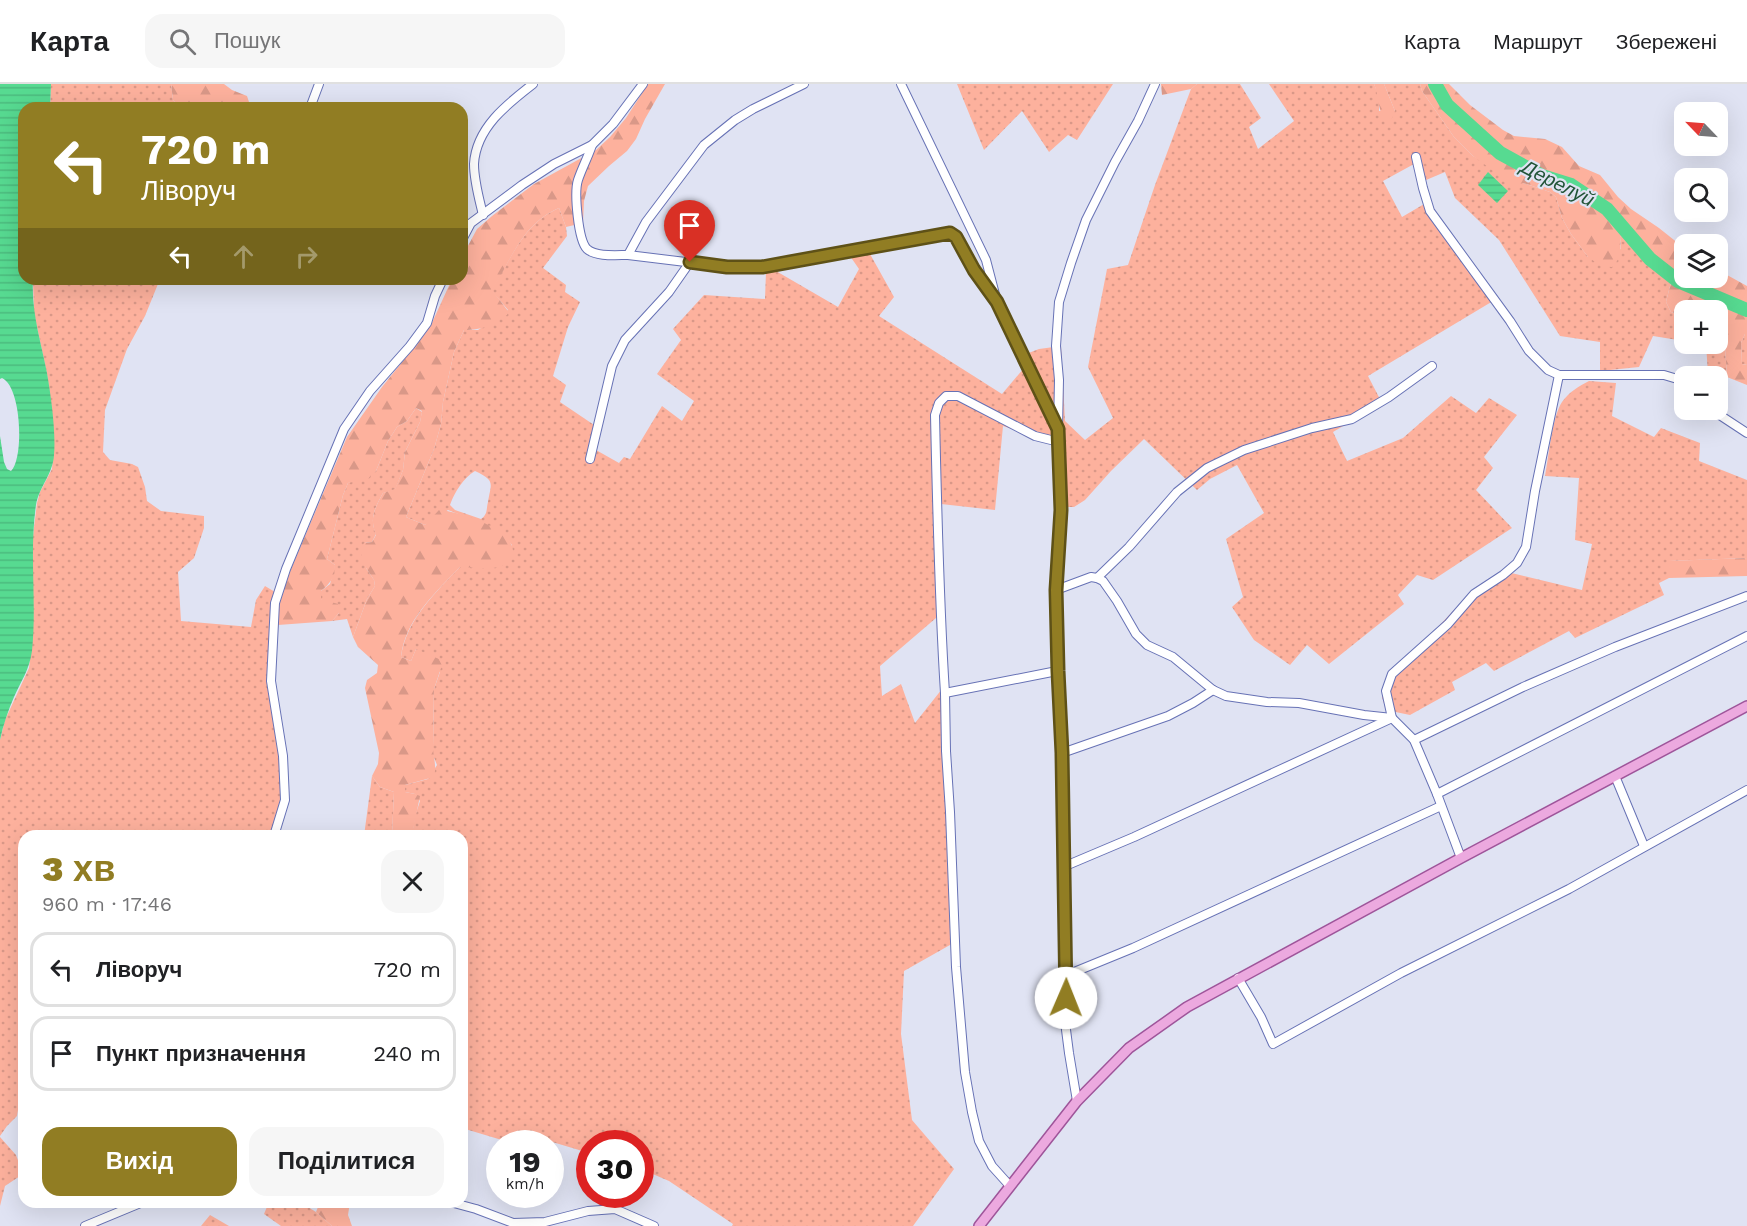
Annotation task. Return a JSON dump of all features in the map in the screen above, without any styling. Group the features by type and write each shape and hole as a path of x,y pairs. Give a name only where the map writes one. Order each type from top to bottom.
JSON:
{"main road":[{"path":"979,1226 1077,1101 1129,1048 1186,1006 1747,706"}],"street":[{"path":"312,102 319,84"},
{"path":"483,214 475,177 476,150 488,126 498,113 533,84"},
{"path":"468,229 471,223 554,164 592,145 613,124 643,84"},
{"path":"628,255 646,222 704,145 744,114 804,84"},
{"path":"902,84 986,260 997,302"},
{"path":"1077,1101 1065,1022 1067,975 1056,590 1061,510 1059,380 1056,346 1059,302 1086,220 1155,84"},
{"path":"592,145 577,182 576,205 585,246 603,254 727,267 762,267 950,233 956,237 974,270 997,302 1058,429"},
{"path":"1416,157 1430,212 1510,321 1529,351 1548,370 1559,375 1664,375 1674,378"},
{"path":"590,459 612,366 625,340 669,292 690,262"},
{"path":"276,830 285,800 283,756 270,681 275,603 286,569 344,429 370,391 427,323 440,285"},
{"path":"1097,578 1129,547 1178,492 1207,468 1244,450 1312,428 1352,419 1389,397 1432,366"},
{"path":"1461,858 1414,740 1392,718 1386,691 1392,674 1448,624 1474,594 1517,563 1526,547 1535,490 1559,375"},
{"path":"1010,1186 992,1166 979,1141 965,1072 956,967 946,751 937,539 935,415 939,402 946,396 958,396 1035,436 1059,442"},
{"path":"1727,420 1747,433"},
{"path":"1056,590 1092,577 1103,581 1136,634 1147,645 1173,657 1213,690 1226,696 1267,702 1299,703 1392,718"},
{"path":"1414,740 1523,687 1747,596"},
{"path":"1437,794 1747,636"},
{"path":"945,693 1058,671"},
{"path":"1062,753 1168,716 1213,690"},
{"path":"1063,867 1145,832 1392,718"},
{"path":"1615,776 1644,846"},
{"path":"1238,978 1256,1008 1273,1044 1401,973 1569,889 1747,790"},
{"path":"1067,975 1133,948 1441,807"},
{"path":"468,1207 513,1223 545,1222 588,1211 615,1209 654,1226"},
{"path":"85,1226 128,1208"}],"green space":[{"path":"51,84 171,84 175,102 50,102"},
{"path":"171,84 224,84 247,96 249,102 175,102"},
{"path":"648,84 665,84 636,139 627,151 588,186 584,201 583,223 566,227 559,208 536,223 519,243 492,290 508,311 507,315 487,326 464,330 454,352 443,402 441,424 434,449 406,517 425,525 439,510 471,517 495,528 504,535 511,543 513,552 510,560 502,566 460,567 423,608 408,631 401,657 411,661 416,649 439,659 442,665 434,689 435,773 434,777 405,785 405,792 420,796 413,830 392,830 394,792 380,787 372,776 378,764 379,753 365,688 367,680 377,673 378,665 358,647 353,637 367,599 375,586 366,568 361,548 364,543 372,542 376,535 373,523 375,508 383,493 395,489 403,470 405,452 420,422 422,411 416,408 407,421 397,427 388,441 376,471 368,479 348,483 343,495 327,559 335,565 334,573 329,583 321,591 321,599 338,604 339,613 332,621 278,625 280,595 347,437 382,387 431,325 449,285 468,285 468,246 477,229 534,184 596,150 626,118"},
{"path":"957,84 1113,84 1077,140 1068,135 1049,152 1022,111 984,150"},
{"path":"1161,84 1197,84 1191,89 1162,95"},
{"path":"1197,84 1240,84 1261,118 1249,127 1258,149 1294,121 1269,84 1374,84 1379,96 1379,111 1395,111 1384,84 1420,84 1422,91 1454,137 1473,156 1523,183 1550,192 1556,197 1562,218 1588,257 1621,249 1620,237 1629,232 1673,274 1666,302 1671,312 1674,313 1674,339 1653,336 1639,367 1600,371 1600,342 1560,336 1499,240 1455,198 1445,172 1419,183 1414,164 1383,181 1402,217 1431,200 1435,213 1498,298 1368,376 1382,403 1333,432 1347,461 1403,438 1451,396 1476,413 1489,398 1517,415 1484,457 1493,468 1476,490 1512,528 1433,580 1417,575 1398,595 1404,604 1329,664 1307,645 1290,665 1254,640 1232,607 1243,597 1226,539 1264,513 1237,465 1210,479 1197,490 1144,439 1085,500 1074,507 1054,507 1054,443 1003,426 995,510 941,504 943,612 880,666 882,696 901,684 915,723 946,684 957,941 904,971 901,1034 912,1120 954,1169 913,1226 732,1226 733,1224 669,1181 654,1175 654,1130 576,1130 576,1149 564,1146 564,1130 486,1130 486,1135 468,1130 468,830 413,830 420,801 415,794 405,792 405,785 428,779 437,765 433,755 434,689 440,672 416,649 411,661 401,657 415,619 460,567 498,567 512,545 491,527 448,510 425,525 406,517 434,449 441,424 443,402 454,352 464,330 478,330 508,310 491,290 519,243 536,223 559,208 567,236 543,268 566,285 565,292 580,302 568,327 553,376 566,385 560,402 600,429 596,450 619,463 624,457 630,459 662,406 682,421 694,401 657,374 681,340 673,329 704,295 765,299 766,272 776,271 838,307 859,269 850,256 870,254 894,297 879,316 1002,394 1024,368 1018,357 1039,349 1061,346 1065,421 1085,440 1113,418 1088,367 1107,269 1128,265 1191,89","holes":["475,471 489,480 491,486 486,512 481,519 455,510 450,505 463,481"]},
{"path":"1374,84 1384,84 1395,111 1392,118 1384,121"},
{"path":"1420,84 1449,84 1470,105 1503,130 1514,136 1545,139 1562,147 1579,166 1600,175 1631,209 1674,240 1674,288 1728,288 1728,276 1747,286 1747,334 1741,343 1742,364 1747,365 1747,385 1728,377 1725,354 1728,354 1728,300 1674,300 1674,313 1671,312 1666,302 1673,274 1629,232 1620,237 1618,260 1612,267 1601,266 1588,257 1571,234 1562,218 1556,197 1550,192 1523,183 1514,186 1473,156 1454,137 1422,91"},
{"path":"33,285 158,285 145,316 127,349 105,410 103,452 110,460 138,467 147,501 161,511 204,516 204,528 194,558 178,572 181,621 251,627 256,600 265,586 280,595 275,680 277,710 287,771 278,830 18,830 18,1110 17,1116 0,1136 0,740 5,720 29,668 33,632 33,536 40,492 52,469 54,440 47,374 34,313"},
{"path":"1747,334 1747,365 1742,364 1741,343"},
{"path":"1707,354 1725,354 1726,366 1707,366"},
{"path":"1589,381 1616,383 1612,416 1654,437 1661,428 1700,443 1699,461 1747,480 1747,558 1669,561 1669,578 1659,583 1664,595 1575,638 1569,631 1494,671 1486,663 1452,682 1455,690 1410,715 1386,710 1382,697 1386,679 1473,590 1503,571 1582,590 1592,544 1575,540 1579,478 1545,476 1553,427 1562,402 1578,387"},
{"path":"416,408 422,412 420,422 405,452 403,470 395,490 383,493 375,508 373,518 376,534 372,542 364,543 366,568 375,586 367,599 353,637 347,619 332,621 339,613 321,599 321,591 330,584 335,565 327,559 343,495 348,483 376,471 388,441 397,427 407,421"},
{"path":"1747,558 1747,576 1669,578 1668,561"},
{"path":"372,776 380,787 394,792 392,830 365,830"},
{"path":"0,1137 16,1155 18,1177 5,1186 0,1206"},
{"path":"266,1208 310,1208 332,1226 281,1226 264,1214"},
{"path":"318,1208 349,1208 348,1215 352,1226 332,1226 316,1212"},
{"path":"210,1215 229,1226 201,1226"}],"shaded area":[{"path":"0,84 51,84 50,102 18,102 18,285 33,285 35,315 50,392 54,446 53,462 40,492 34,523 34,614 31,658 14,697 0,740 0,436 4,462 7,469 11,471 18,453 19,423 14,395 9,384 2,378 0,379"},
{"path":"1488,172 1508,191 1497,203 1478,185"}],"waterway":[{"name":"Дерелуй","path":"1435,84 1447,105 1500,153 1542,176 1571,185 1607,209 1650,259 1678,281 1747,310"}],"route":[{"path":"690,262 727,267 762,267 950,233 956,237 974,270 997,302 1058,429 1061,510 1056,590 1062,753 1066,998"}]}
